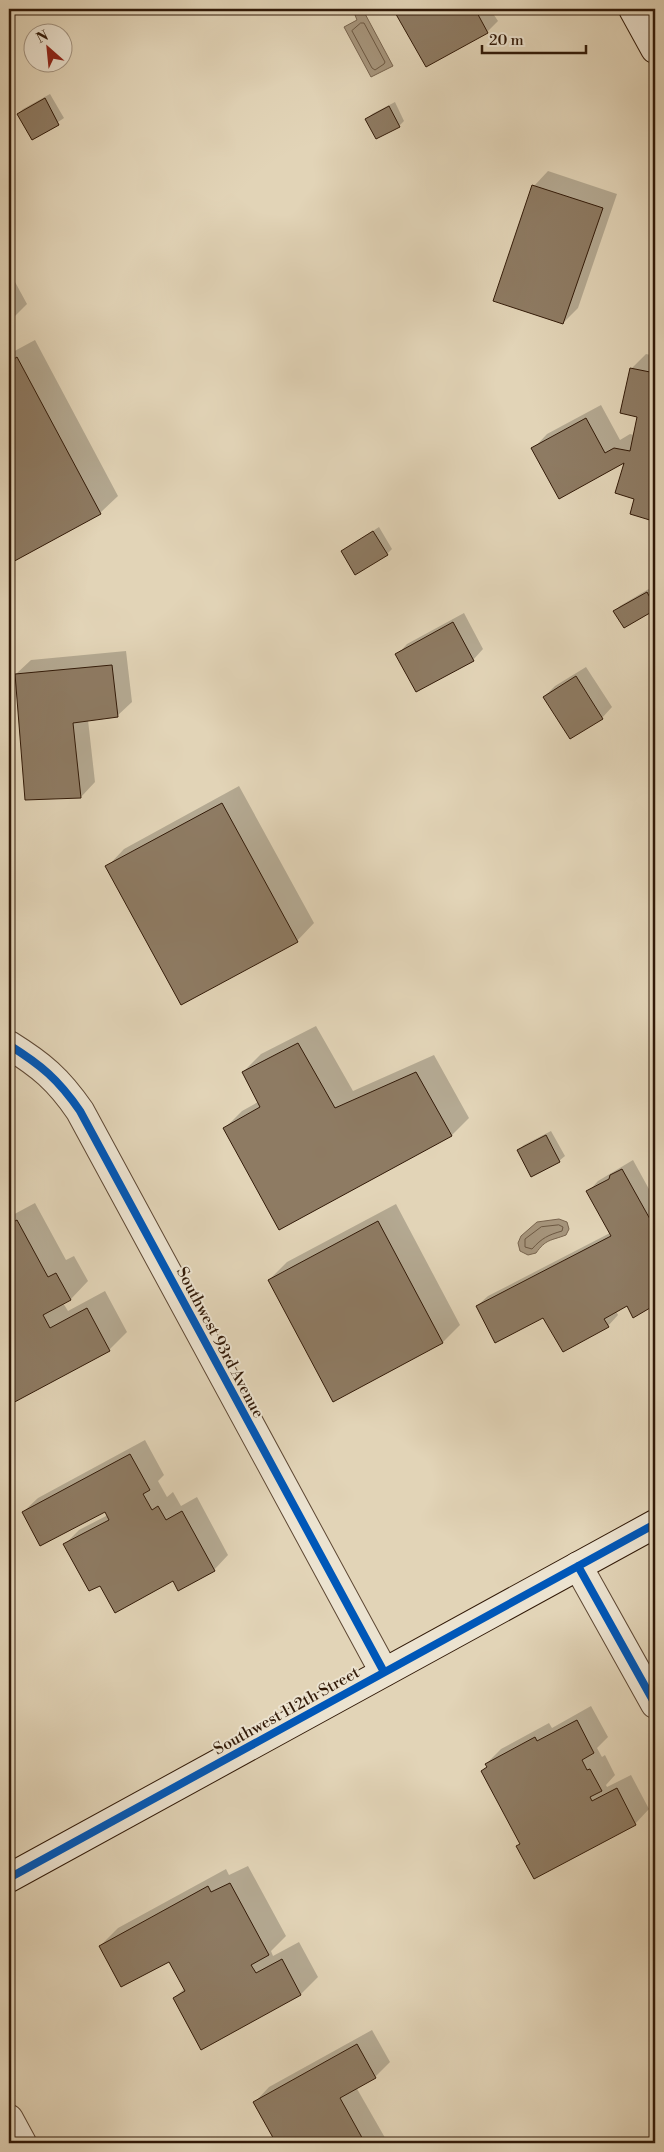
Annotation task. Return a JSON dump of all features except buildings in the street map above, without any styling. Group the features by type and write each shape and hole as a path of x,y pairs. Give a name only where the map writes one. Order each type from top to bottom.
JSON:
{"street":[{"path":"644,17 655,49"},
{"name":"Southwest 93rd Avenue","path":"9,1045 43,1067 66,1090 80,1110 384,1672"},
{"name":"Southwest 112th Street","path":"9,1878 655,1524"},
{"path":"578,1566 655,1704"},
{"path":"9,2119 22,2143"}],"water":[{"path":"363,10 393,66 371,77 344,27 357,20 355,15"},
{"path":"559,1219 567,1222 569,1229 566,1235 546,1243 536,1253 528,1255 520,1251 518,1243 521,1236 537,1222"}],"cycle path":[{"path":"9,1045 30,1059 56,1081 80,1111 384,1672"},
{"path":"9,1878 655,1524"},
{"path":"578,1566 655,1704"}]}
